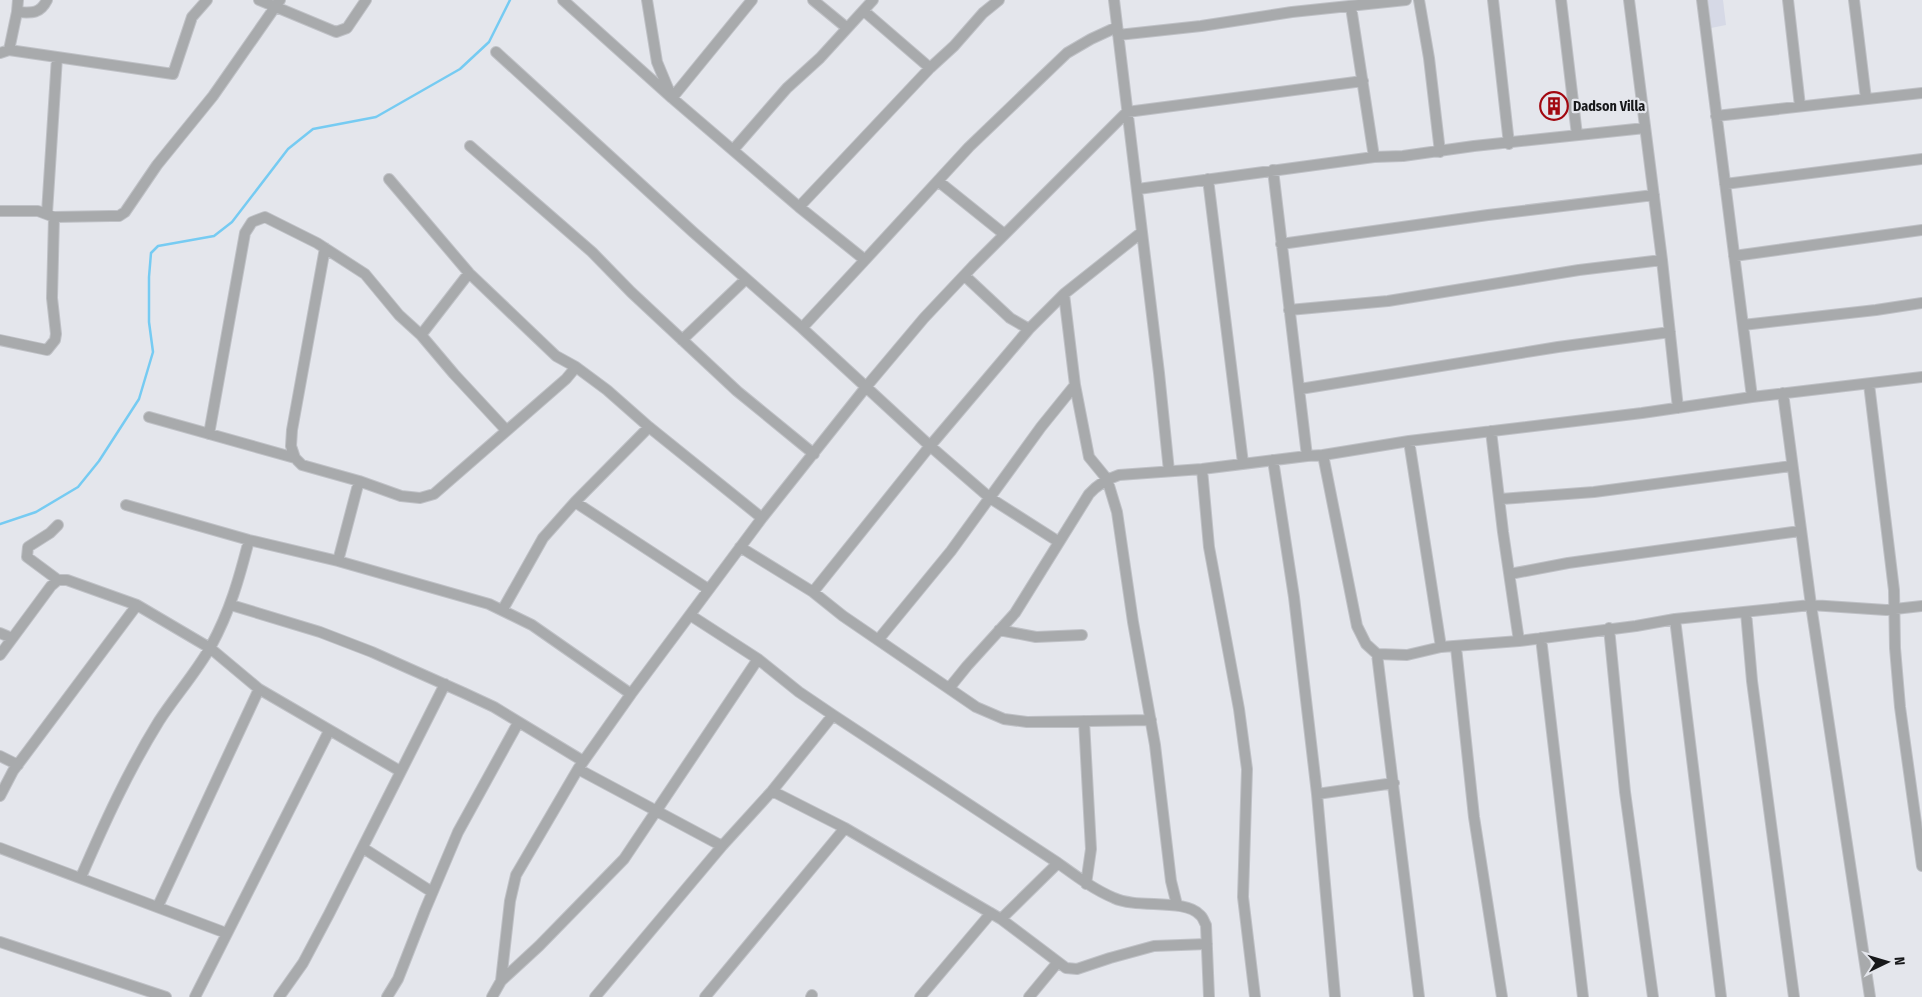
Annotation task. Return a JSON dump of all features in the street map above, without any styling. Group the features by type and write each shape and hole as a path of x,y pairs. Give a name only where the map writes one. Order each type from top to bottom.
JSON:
{"street":[{"path":"18,0 17,12 4,52 58,57 173,74 192,17 207,0"},
{"path":"17,12 33,14 38,12 47,0"},
{"path":"259,0 279,3 336,32 341,32 351,24 366,0"},
{"path":"563,0 672,98 799,207 865,260"},
{"path":"672,98 752,0"},
{"path":"813,0 847,28"},
{"path":"733,150 787,88 820,58 873,0"},
{"path":"799,207 930,68 954,46 983,13 999,0"},
{"path":"1114,0 1160,373 1169,471"},
{"path":"802,328 969,147 1067,53 1090,39 1118,31 1201,26 1292,12 1406,0"},
{"path":"1419,0 1429,58 1440,152"},
{"path":"1493,0 1509,144"},
{"path":"1561,0 1577,135"},
{"path":"1629,0 1662,260 1678,408"},
{"path":"1702,0 1752,397"},
{"path":"1788,0 1800,106"},
{"path":"1854,0 1866,99"},
{"path":"648,1 657,62 672,98"},
{"path":"0,211 50,215 110,216 119,216 125,212 157,165 213,96 279,3"},
{"path":"1351,7 1374,157"},
{"path":"864,11 930,68"},
{"path":"496,52 930,446 990,498 1059,542"},
{"path":"0,340 47,350 55,340 50,215 58,57"},
{"path":"492,997 500,981 510,900 516,874 580,765 762,518 866,387 924,318 1004,234 1127,112 1363,81"},
{"path":"1716,116 1922,93"},
{"path":"1138,189 1374,157 1440,152 1645,128"},
{"path":"470,146 592,252 737,391 814,454"},
{"path":"1725,184 1922,159"},
{"path":"1273,170 1307,456"},
{"path":"389,179 469,273 556,356 576,367 762,518"},
{"path":"1208,179 1242,463"},
{"path":"938,181 1004,234"},
{"path":"1281,244 1488,215 1654,195"},
{"path":"209,434 245,233 252,222 265,217 325,248 365,274 399,315 421,335 506,430"},
{"path":"1734,256 1922,230"},
{"path":"813,592 930,446 1029,329 1064,294 1142,232"},
{"path":"295,458 291,446 292,430 325,248"},
{"path":"1289,310 1388,301 1579,270 1662,260"},
{"path":"421,335 469,273"},
{"path":"965,276 1010,318 1029,329"},
{"path":"682,340 746,279"},
{"path":"1064,294 1075,385 1089,457 1107,479 1117,512 1133,622 1151,720 1171,881 1176,905"},
{"path":"1743,325 1922,303"},
{"path":"1300,388 1549,348 1670,332"},
{"path":"149,417 295,458 302,464 401,496 420,498 434,494 566,378 576,367"},
{"path":"950,687 1015,613 1089,494 1096,486 1107,479 1119,475 1202,469 1307,456 1323,456 1409,441 1922,376"},
{"path":"1868,384 1888,539 1900,707 1922,866"},
{"path":"878,640 951,551 1075,385"},
{"path":"1783,393 1800,531 1870,997"},
{"path":"503,609 537,546 575,502 649,427"},
{"path":"1491,431 1503,532 1519,640"},
{"path":"1409,441 1442,647"},
{"path":"1323,456 1335,524 1357,626 1366,644 1377,654 1419,997"},
{"path":"1273,460 1294,597 1316,794 1335,997"},
{"path":"1500,499 1594,492 1792,466"},
{"path":"1202,469 1209,547 1239,709 1247,769 1243,897 1255,997"},
{"path":"338,561 359,481"},
{"path":"575,502 708,589"},
{"path":"126,505 250,540 338,561 474,599 503,609 532,625 631,694"},
{"path":"58,524 50,533 28,546 26,553 27,557 58,580 67,580 137,605 210,648 259,689 400,771"},
{"path":"1510,574 1568,563 1800,531"},
{"path":"82,877 107,817 144,748 160,721 210,648 231,605 250,540"},
{"path":"740,547 813,592 843,616 950,687 976,707 1004,718 1026,722 1151,720"},
{"path":"0,655 51,586 58,580"},
{"path":"0,796 18,765 137,605"},
{"path":"231,605 320,632 372,652 494,707 580,765 657,811 722,846"},
{"path":"1377,654 1407,655 1442,647 1541,638 1675,619 1811,605 1886,610 1922,606"},
{"path":"1746,612 1752,680 1794,997"},
{"path":"690,615 758,659 833,715 1058,863 1086,884 1114,898 1139,905 1176,905 1191,908 1201,915 1206,925 1209,997"},
{"path":"1675,619 1721,997"},
{"path":"1609,628 1625,786 1653,997"},
{"path":"999,630 1036,637 1082,635"},
{"path":"0,633 12,638"},
{"path":"1541,638 1583,997"},
{"path":"1456,646 1474,817 1502,997"},
{"path":"500,981 539,946 624,859 758,659"},
{"path":"283,995 303,963 363,848 445,684"},
{"path":"158,906 259,689"},
{"path":"595,997 722,846 772,791 833,715"},
{"path":"1084,721 1091,849 1086,884"},
{"path":"387,997 398,979 458,832 518,723"},
{"path":"195,997 329,731"},
{"path":"0,756 18,765"},
{"path":"1316,794 1394,783"},
{"path":"772,791 845,828 1001,919 1066,968 1077,969 1154,946 1207,944"},
{"path":"705,997 845,828"},
{"path":"0,848 82,877 226,933"},
{"path":"363,848 432,892"},
{"path":"1001,919 1058,863"},
{"path":"920,997 991,914"},
{"path":"0,942 166,997"},
{"path":"1029,997 1058,962"}],"shaded area":[{"path":"1708,0 1723,0 1726,25 1711,28"}],"waterway":[{"path":"0,524 36,512 78,487 99,461 139,399 153,352 149,322 151,253 158,246 214,236 232,222 288,149 313,129 376,117 460,69 489,42 510,0"}],"place":[{"name":"Dadson Villa","path":"1554,106"}]}
